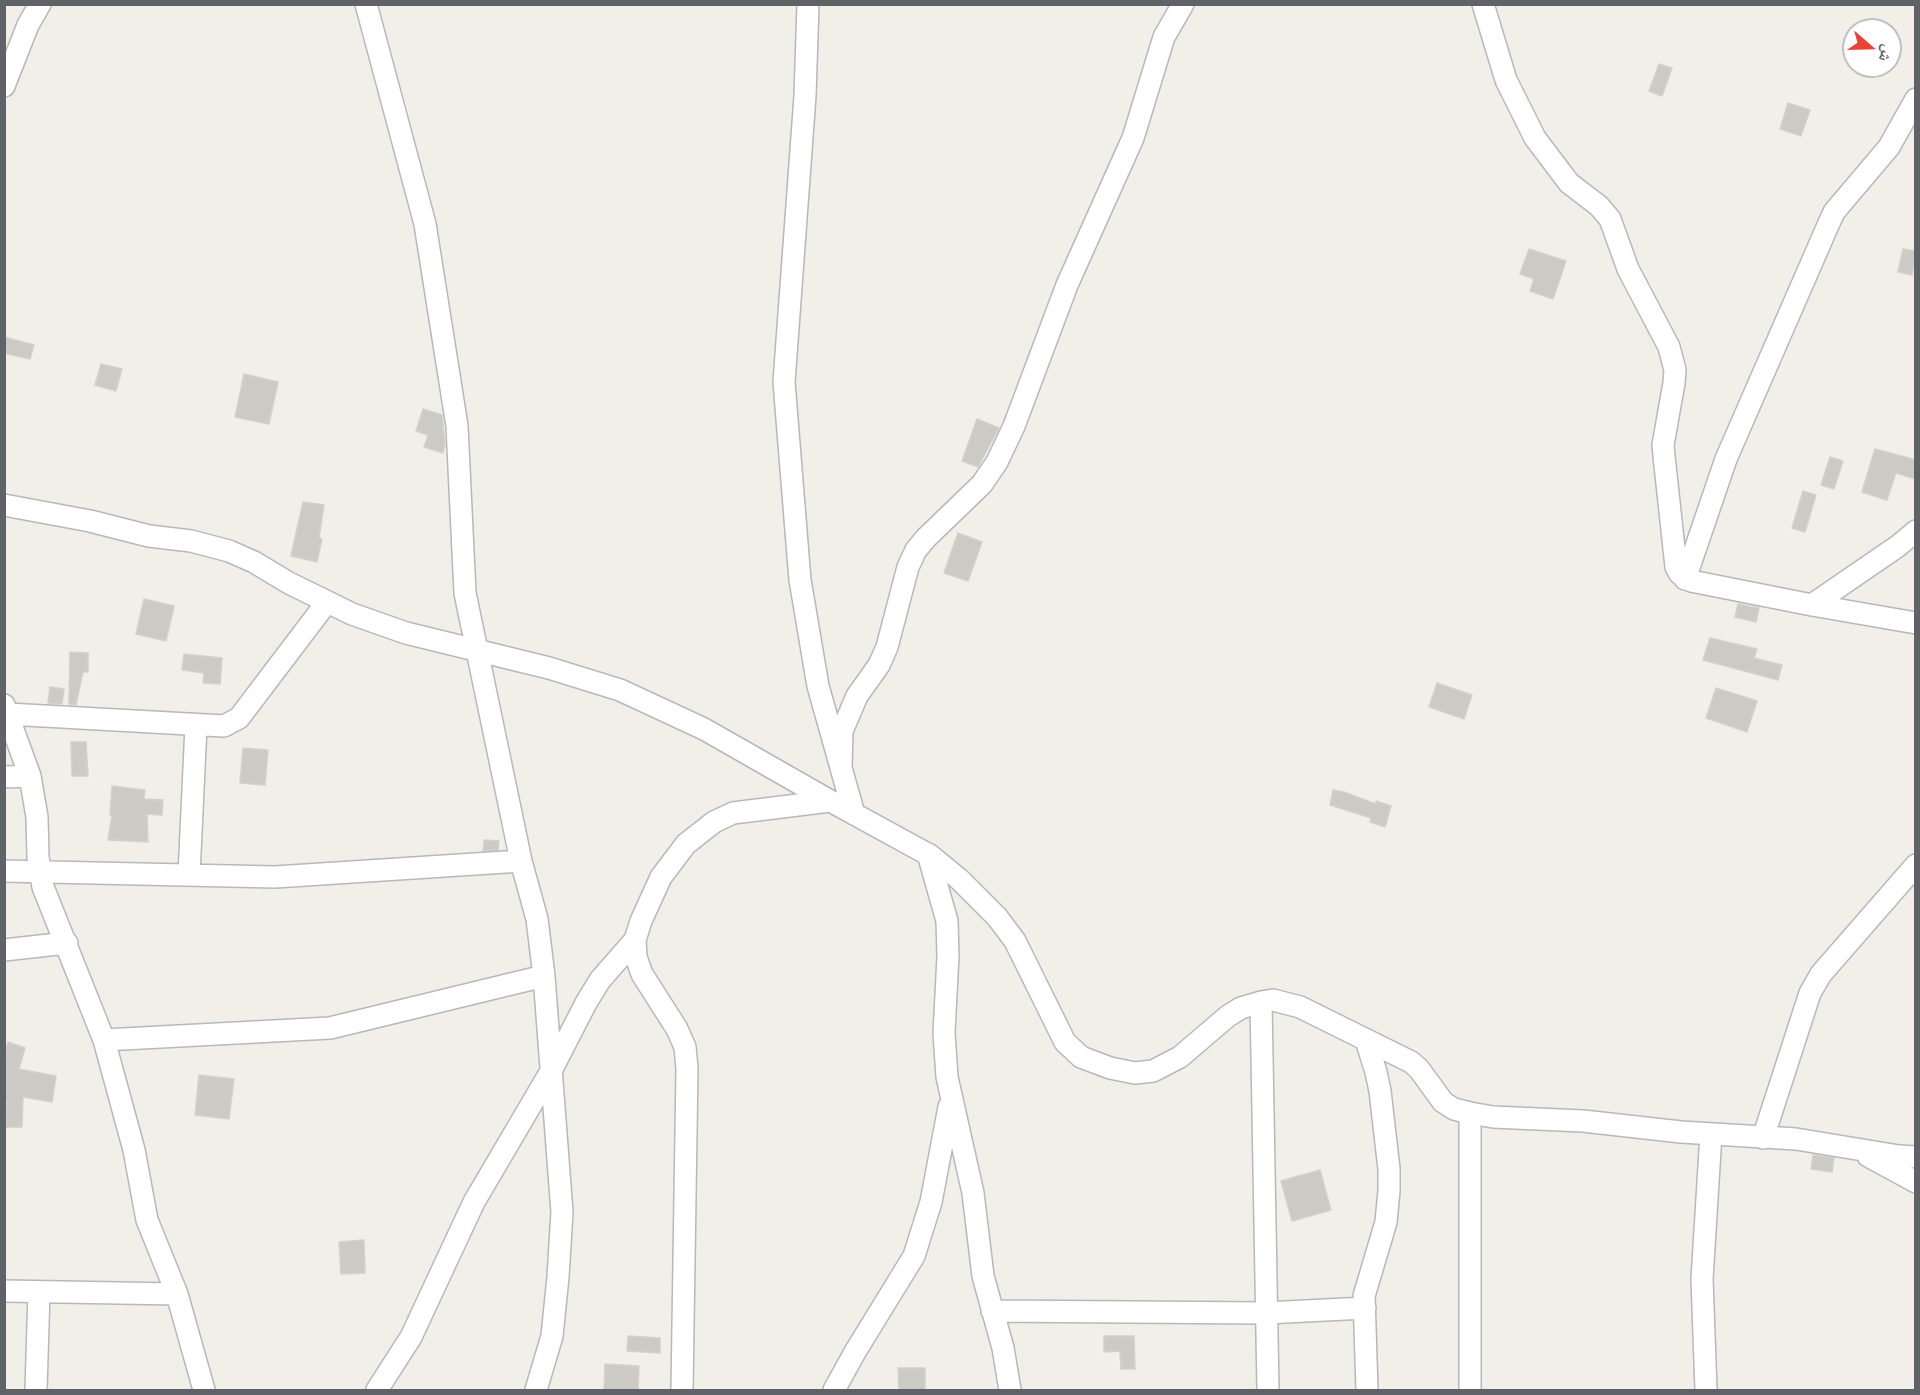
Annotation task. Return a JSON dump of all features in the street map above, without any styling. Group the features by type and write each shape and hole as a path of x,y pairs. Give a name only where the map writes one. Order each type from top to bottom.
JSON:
{"street":[{"path":"4,86 28,25 40,4"},
{"path":"355,4 372,31"},
{"path":"366,4 425,224 457,426 465,593 521,861 537,919 544,976 562,1212 552,1336 536,1390"},
{"path":"808,4 805,96 783,382 800,580 818,686 854,814"},
{"path":"841,767 842,731 857,696 872,676 887,647 908,567 916,550 926,538 982,484 997,462 1014,426 1067,285 1133,138 1164,36 1183,4"},
{"path":"1484,4 1506,80 1535,138 1569,183 1599,206 1610,219 1628,269 1669,347 1675,370 1663,445 1676,567 1685,579 1691,581 1916,623"},
{"path":"1685,579 1726,459 1829,222 1834,212 1889,147 1916,99"},
{"path":"4,505 90,521 149,536 191,541 229,551 352,614 406,633 549,668 620,690 704,729 928,854 959,879 997,917 1015,940 1065,1042 1081,1058 1110,1068 1135,1073 1153,1071 1180,1057 1228,1016 1241,1008 1273,1000 1300,1007 1411,1062 1419,1069 1443,1102 1454,1109 1470,1113 1493,1117 1583,1121 1810,1141 1916,1157"},
{"path":"1812,605 1916,531"},
{"path":"204,1390 177,1293 147,1220 134,1150 104,1040 43,887 37,817 30,776 6,710 196,726 224,726 239,718 327,602"},
{"path":"189,875 196,726"},
{"path":"4,777 30,776"},
{"path":"682,1390 685,1047 677,1029 642,974 636,957 635,940 661,877 686,844 714,822 734,813 830,801"},
{"path":"928,854 947,921 945,1060 951,1098 972,1183 983,1276 1002,1348 1010,1390"},
{"path":"4,871 275,877 521,861"},
{"path":"1762,1138 1810,993 1821,974 1916,866"},
{"path":"377,1390 411,1337 474,1202 551,1071 600,980 635,940"},
{"path":"4,950 67,943"},
{"path":"104,1040 330,1028 544,976"},
{"path":"1261,1002 1268,1390"},
{"path":"1366,1040 1380,1091 1389,1169 1386,1222 1365,1288 1367,1390"},
{"path":"834,1390 914,1256 931,1202 951,1098"},
{"path":"1470,1113 1470,1390"},
{"path":"1706,1390 1702,1279 1711,1134"},
{"path":"1857,1149 1916,1182"},
{"path":"4,1291 177,1293"},
{"path":"36,1390 39,1292"},
{"path":"992,1311 1266,1313 1365,1308"}],"building":[{"path":"1659,64 1672,68 1662,96 1649,91"},
{"path":"1788,103 1810,110 1801,136 1780,129"},
{"path":"1529,249 1566,261 1553,299 1530,291 1534,279 1520,274"},
{"path":"1903,249 1916,251 1912,275 1898,272"},
{"path":"4,337 34,345 30,359 4,353"},
{"path":"101,364 122,369 116,391 95,385"},
{"path":"244,374 278,382 269,424 235,417"},
{"path":"423,409 442,415 445,445 443,453 424,447 428,435 416,431"},
{"path":"977,419 999,428 978,467 962,461"},
{"path":"1875,449 1916,460 1916,479 1896,473 1887,500 1862,492"},
{"path":"1830,457 1843,461 1834,489 1821,485"},
{"path":"1803,491 1816,495 1805,532 1792,528"},
{"path":"303,502 324,505 319,538 322,539 317,562 291,556"},
{"path":"958,533 982,542 968,581 944,573"},
{"path":"144,599 174,606 166,641 136,634"},
{"path":"1738,604 1759,608 1756,622 1735,617"},
{"path":"1710,638 1757,649 1754,658 1782,665 1778,680 1703,660"},
{"path":"70,652 88,653 88,672 83,672 76,705 69,704"},
{"path":"184,654 222,658 220,684 203,683 204,673 182,670"},
{"path":"1437,683 1472,695 1464,719 1429,707"},
{"path":"50,687 64,689 62,704 48,703"},
{"path":"1716,688 1757,701 1747,732 1706,718"},
{"path":"71,742 86,742 88,776 72,776"},
{"path":"243,748 268,750 265,785 240,783"},
{"path":"112,786 145,790 144,799 163,800 162,815 147,814 148,842 108,840 112,815 110,815"},
{"path":"1333,790 1376,804 1376,801 1391,806 1385,827 1370,822 1371,818 1330,805"},
{"path":"484,840 499,841 498,850 483,851"},
{"path":"8,1042 25,1048 19,1069 56,1076 52,1102 23,1097 22,1127 6,1127 7,1102 4,1101 4,1084"},
{"path":"199,1075 234,1079 229,1119 195,1115"},
{"path":"1813,1155 1834,1158 1832,1172 1811,1169"},
{"path":"1320,1170 1331,1210 1292,1221 1281,1181"},
{"path":"364,1240 365,1273 341,1274 339,1242"},
{"path":"628,1336 660,1338 660,1353 627,1351"},
{"path":"1104,1336 1134,1336 1135,1369 1121,1369 1120,1351 1104,1352"},
{"path":"605,1364 639,1366 638,1390 604,1390"},
{"path":"898,1368 925,1368 925,1390 899,1390"}]}
